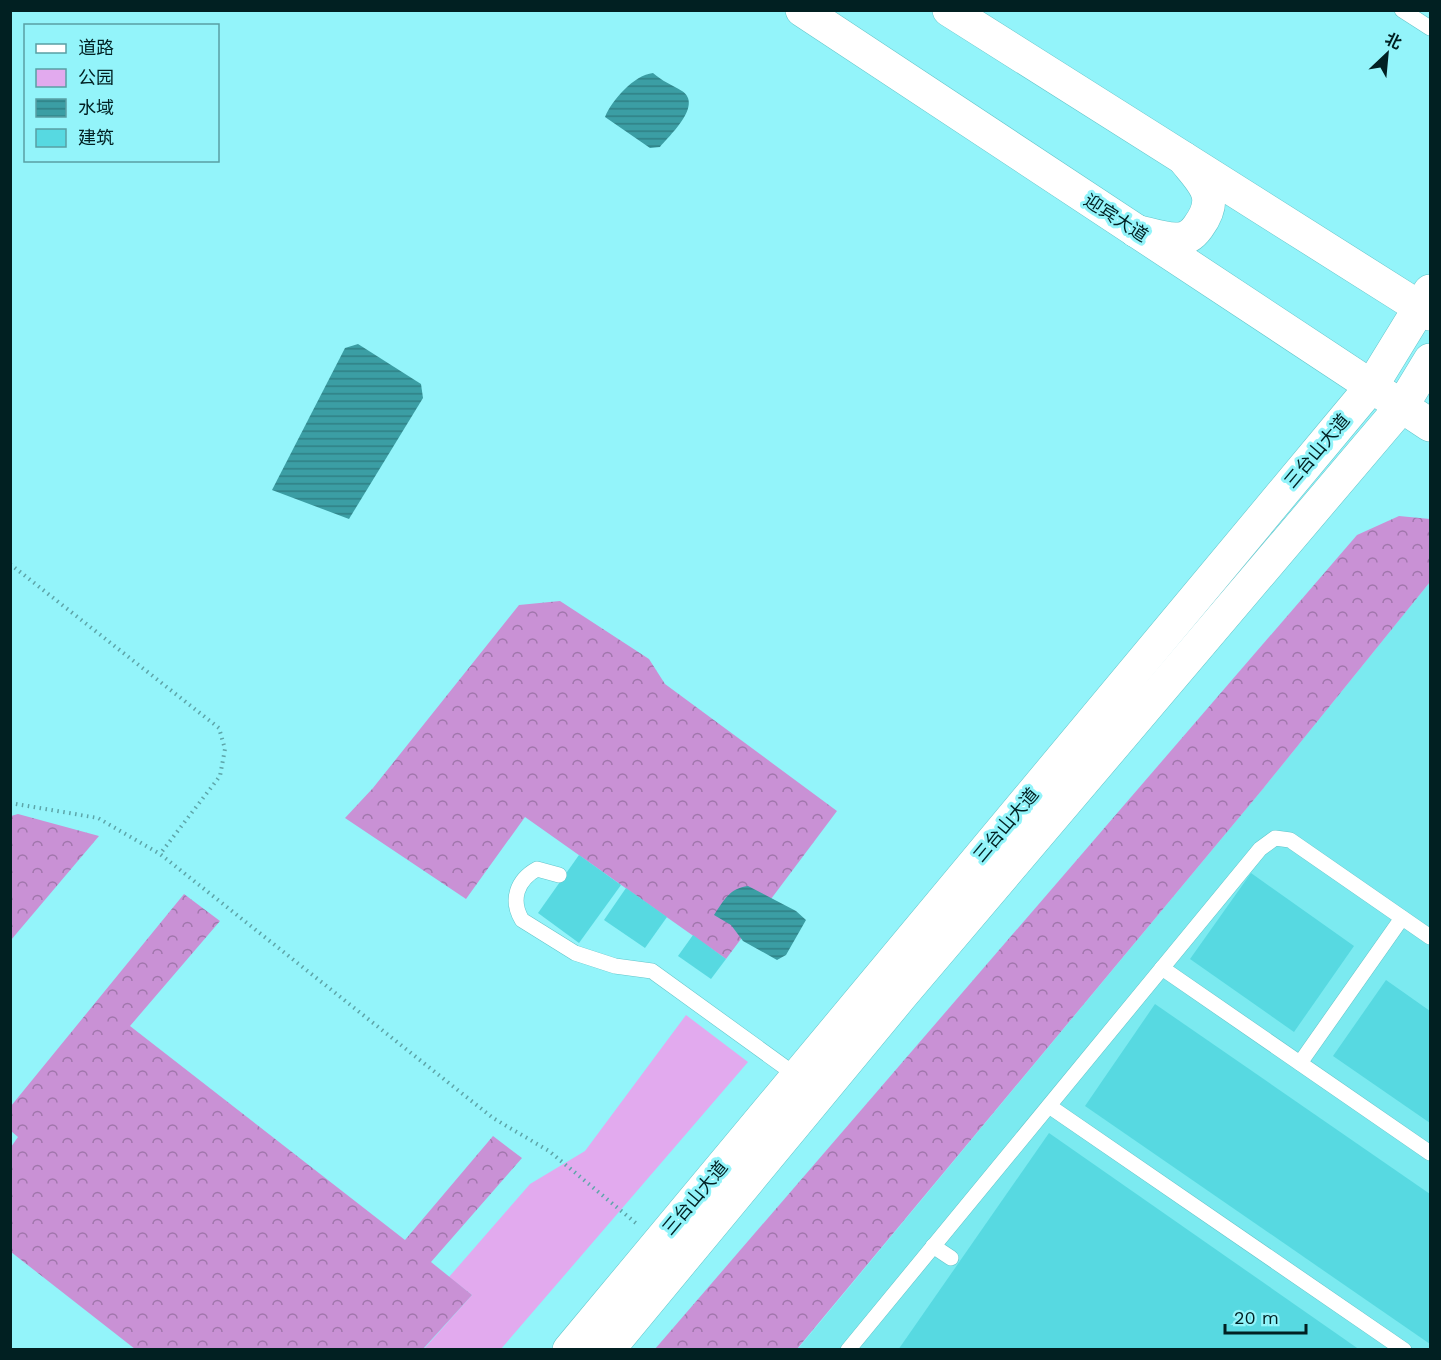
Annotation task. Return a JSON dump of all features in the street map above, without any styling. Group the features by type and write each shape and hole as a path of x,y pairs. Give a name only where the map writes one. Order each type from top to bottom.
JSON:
{"main road":[{"name":"迎宾大道","path":"802,10 1431,425"},
{"path":"949,10 1181,157 1427,304"},
{"path":"1136,231 1179,240 1193,234 1203,221 1210,203 1206,187 1181,157"},
{"name":"三台山大道","path":"569,1350 1371,387 1427,304"},
{"name":"三台山大道","path":"608,1350 894,1005 1402,406 1431,360"}],"lane":[{"path":"1402,10 1431,28"},
{"path":"848,1350 1260,849 1275,838 1290,840 1431,937"},
{"path":"559,875 537,869 522,881 515,898 517,912 522,920 575,954 615,966 652,971 797,1076"},
{"path":"1300,1063 1402,918"},
{"path":"1162,968 1431,1153"},
{"path":"1049,1106 1404,1350"},
{"path":"933,1246 951,1258"}],"path":[{"path":"10,564 219,728 225,749 220,776 160,854"},
{"path":"10,803 98,818 125,831 160,854 493,1118 549,1151 659,1242"}],"shaded area":[{"path":"1430,582 1430,1349 797,1350 1262,790"}],"green space":[{"path":"1399,516 1430,519 1430,582 1262,790 797,1349 655,1349 1357,535"},
{"path":"560,601 649,659 665,684 837,811 726,959 525,817 466,899 345,818 373,788 519,605"},
{"path":"18,814 99,836 11,940 11,816"},
{"path":"184,894 220,921 130,1026 405,1240 493,1136 522,1158 431,1262 472,1295 423,1349 135,1349 11,1252 11,1147 18,1137 11,1131 11,1106"},
{"path":"686,1015 748,1062 501,1349 423,1350 472,1295 449,1277 530,1184 585,1151"}],"water":[{"path":"653,73 682,91 689,104 683,120 671,135 660,147 650,148 605,117 624,89 638,78"},
{"path":"358,344 421,384 423,398 349,519 272,490 345,348"},
{"path":"748,886 796,911 806,920 786,955 777,960 743,941 731,925 714,915 732,892"}],"building":[{"path":"579,855 621,885 579,943 538,913"},
{"path":"1251,873 1354,946 1294,1032 1190,959"},
{"path":"626,888 667,917 645,948 604,920"},
{"path":"693,935 726,959 711,979 678,956"},
{"path":"1386,980 1430,1011 1430,1123 1333,1056"},
{"path":"1155,1004 1430,1194 1430,1344 1085,1106"},
{"path":"1049,1133 1360,1350 898,1350"}]}
